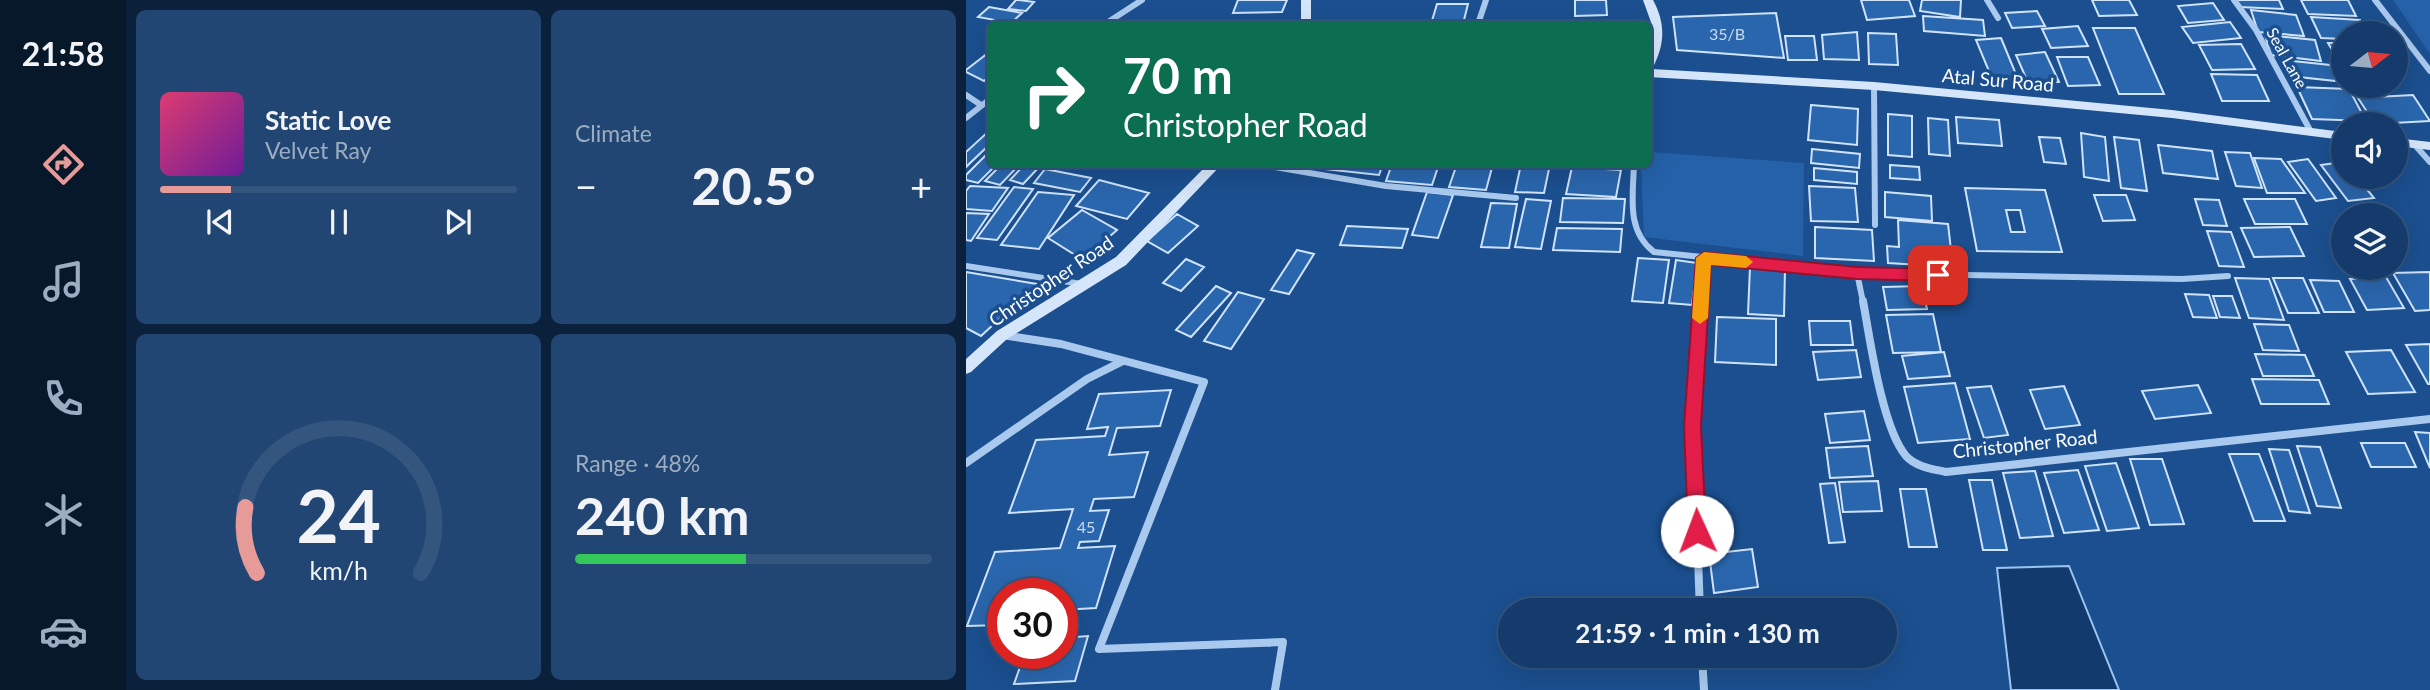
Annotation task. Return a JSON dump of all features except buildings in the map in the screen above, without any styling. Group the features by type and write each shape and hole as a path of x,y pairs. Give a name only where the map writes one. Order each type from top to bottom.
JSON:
{"street":[{"path":"1110,21 1142,0"},
{"path":"1306,0 1306,21"},
{"path":"1479,21 1486,0"},
{"path":"1648,0 1654,10 1658,46 1652,59"},
{"path":"1987,0 1998,19"},
{"name":"Seal Lane","path":"2234,0 2256,30 2311,132"},
{"path":"2375,0 2430,71"},
{"name":"Atal Sur Road","path":"1652,73 1874,86 2172,114 2331,134"},
{"path":"1874,86 1875,225"},
{"path":"966,95 981,105"},
{"path":"966,118 987,101"},
{"path":"2408,143 2430,146"},
{"path":"2414,144 2430,162"},
{"name":"Christopher Road","path":"966,368 1002,335 1121,261 1212,168"},
{"path":"1280,168 1386,186 1516,198"},
{"path":"1634,168 1634,225 1643,246 1654,252 1857,273 2182,279 2228,276"},
{"path":"1700,598 1693,426 1704,258"},
{"path":"966,266 1083,284"},
{"name":"Christopher Road","path":"1857,273 1892,429 1905,454 1919,465 1937,470 1946,472 2430,419"},
{"path":"1002,335 1062,344 1204,382 1099,649 1283,642 1275,690"},
{"path":"966,463 1087,379 1124,361"},
{"path":"1703,668 1704,690"}],"shaded area":[{"path":"2393,0 2430,0 2430,54 2408,21"},
{"path":"1652,152 1804,163 1803,256 1644,237 1641,168 1652,168"},
{"path":"2069,566 2119,690 2011,690 1997,568"}],"slow traffic":[{"path":"1700,318 1704,258 1746,262"}],"route":[{"path":"1697,531 1693,426 1704,258 1857,273 1938,275"}]}
